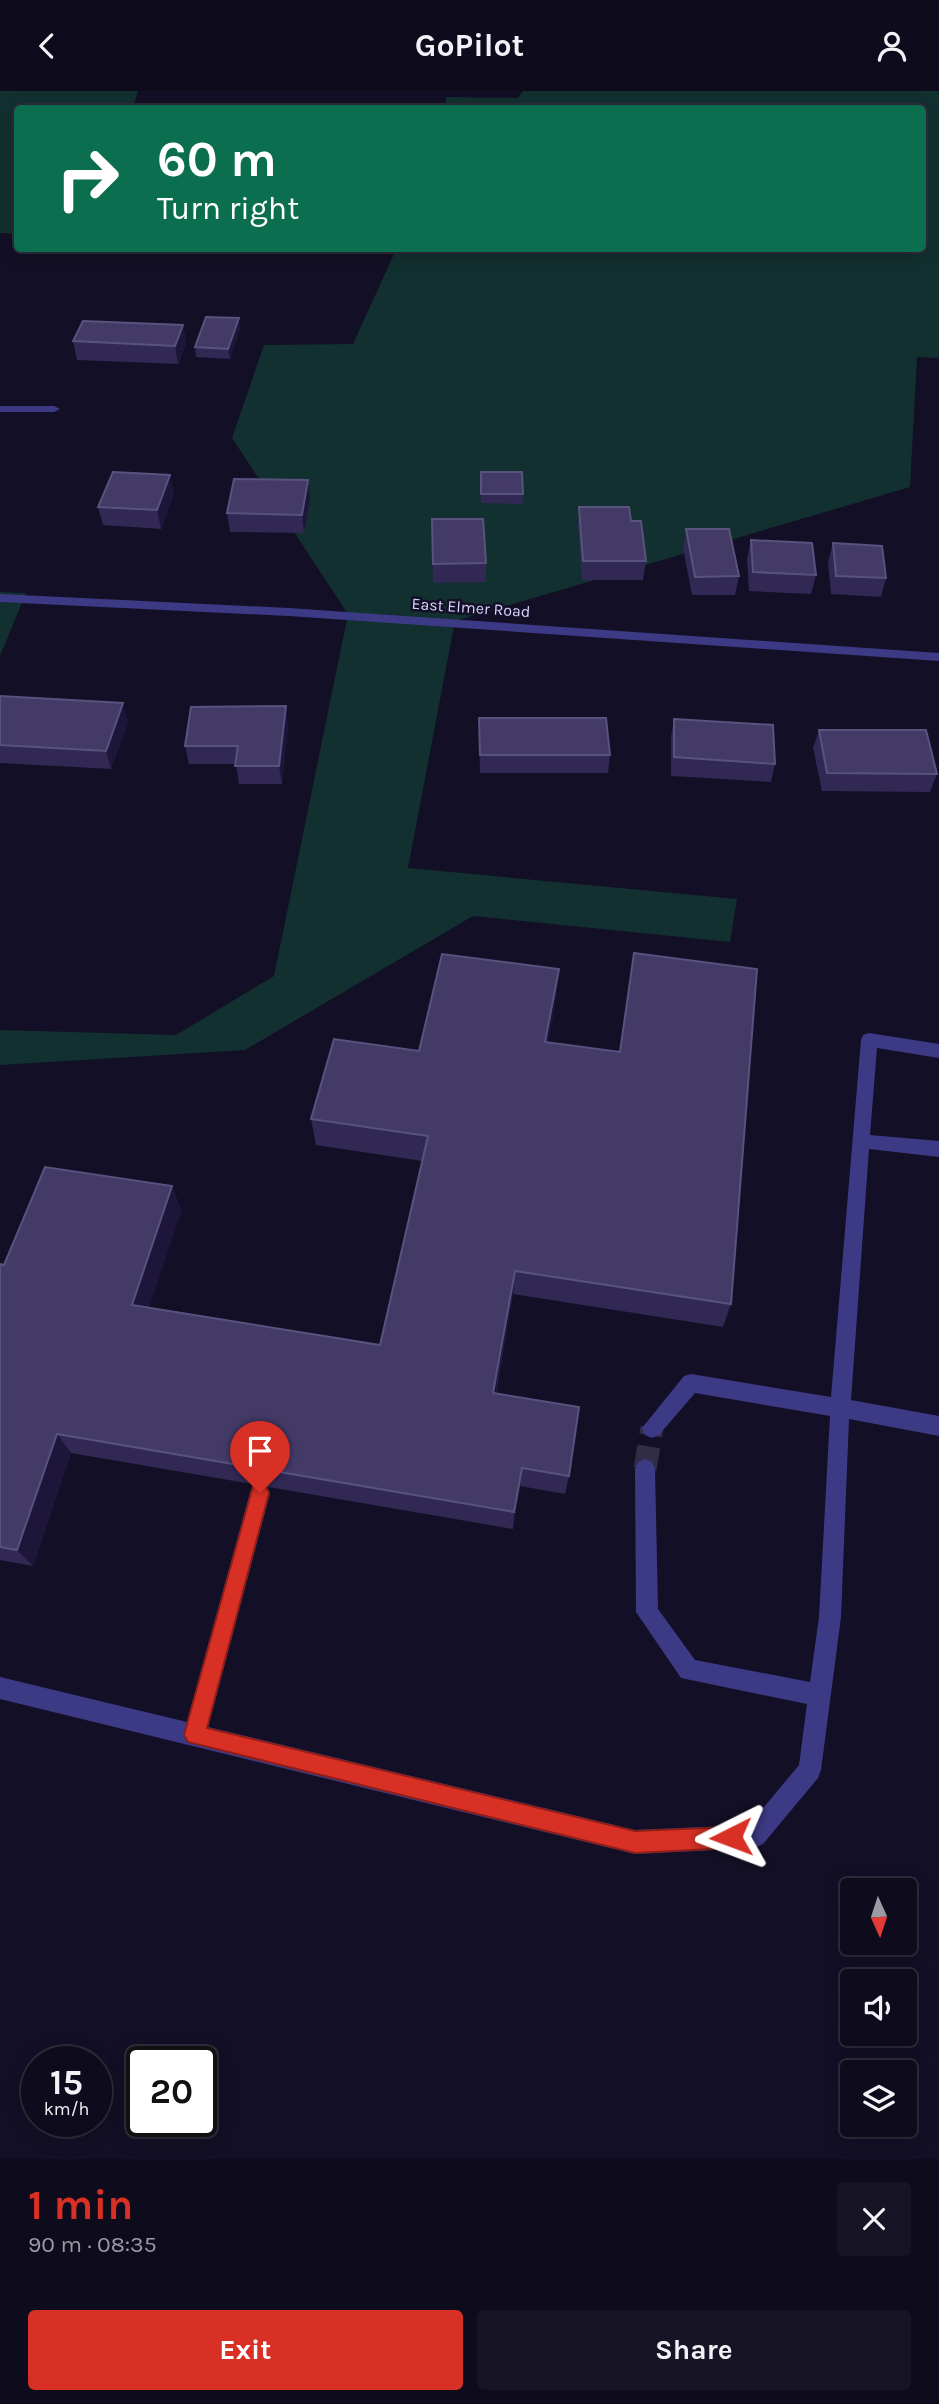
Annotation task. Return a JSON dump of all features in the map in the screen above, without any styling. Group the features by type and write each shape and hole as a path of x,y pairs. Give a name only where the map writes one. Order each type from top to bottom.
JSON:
{"street":[{"path":"0,409 54,409"},
{"name":"East Elmer Road","path":"0,598 289,612 939,657"},
{"path":"0,1688 635,1842 755,1836 810,1770 830,1617 840,1408 869,1040 939,1051"},
{"path":"861,1141 939,1149"},
{"path":"652,1428 691,1383 939,1426"},
{"path":"645,1469 647,1612 689,1670 820,1695"},
{"path":"195,1735 260,1493"}],"green space":[{"path":"0,91 138,91 134,105 14,105 14,234 0,233"},
{"path":"523,91 939,91 939,358 917,357 910,487 455,621 408,868 737,899 730,942 473,916 245,1050 0,1065 0,1030 176,1035 274,976 348,614 232,438 264,345 353,344 394,254 356,252 926,252 926,105 445,105 446,97 518,98"},
{"path":"0,592 26,593 0,656"}],"building":[{"path":"206,317 239,318 228,349 195,347"},
{"path":"83,321 183,325 175,346 73,341"},
{"path":"113,472 170,475 157,510 98,507"},
{"path":"481,472 522,472 523,494 481,494"},
{"path":"234,479 308,480 302,515 227,513"},
{"path":"579,507 629,507 631,521 641,521 646,561 583,561"},
{"path":"432,519 483,519 486,563 433,564"},
{"path":"686,529 729,529 739,576 695,577"},
{"path":"751,540 812,543 816,575 753,572"},
{"path":"833,543 882,546 886,578 836,576"},
{"path":"0,696 123,703 106,751 0,745"},
{"path":"286,706 279,766 235,766 238,746 185,746 191,707"},
{"path":"479,718 606,718 610,755 480,755"},
{"path":"674,719 773,725 775,764 674,757"},
{"path":"819,730 926,730 937,774 827,773"},
{"path":"634,953 757,969 731,1304 515,1271 493,1393 579,1407 569,1476 522,1468 514,1512 57,1434 17,1550 0,1547 0,1264 4,1265 45,1167 172,1186 132,1305 380,1345 428,1136 311,1119 334,1039 419,1051 442,954 559,969 545,1042 620,1052"}],"tunnel":[{"path":"645,1469 652,1428"}],"route":[{"path":"260,1493 195,1735 635,1842 731,1837"}]}
